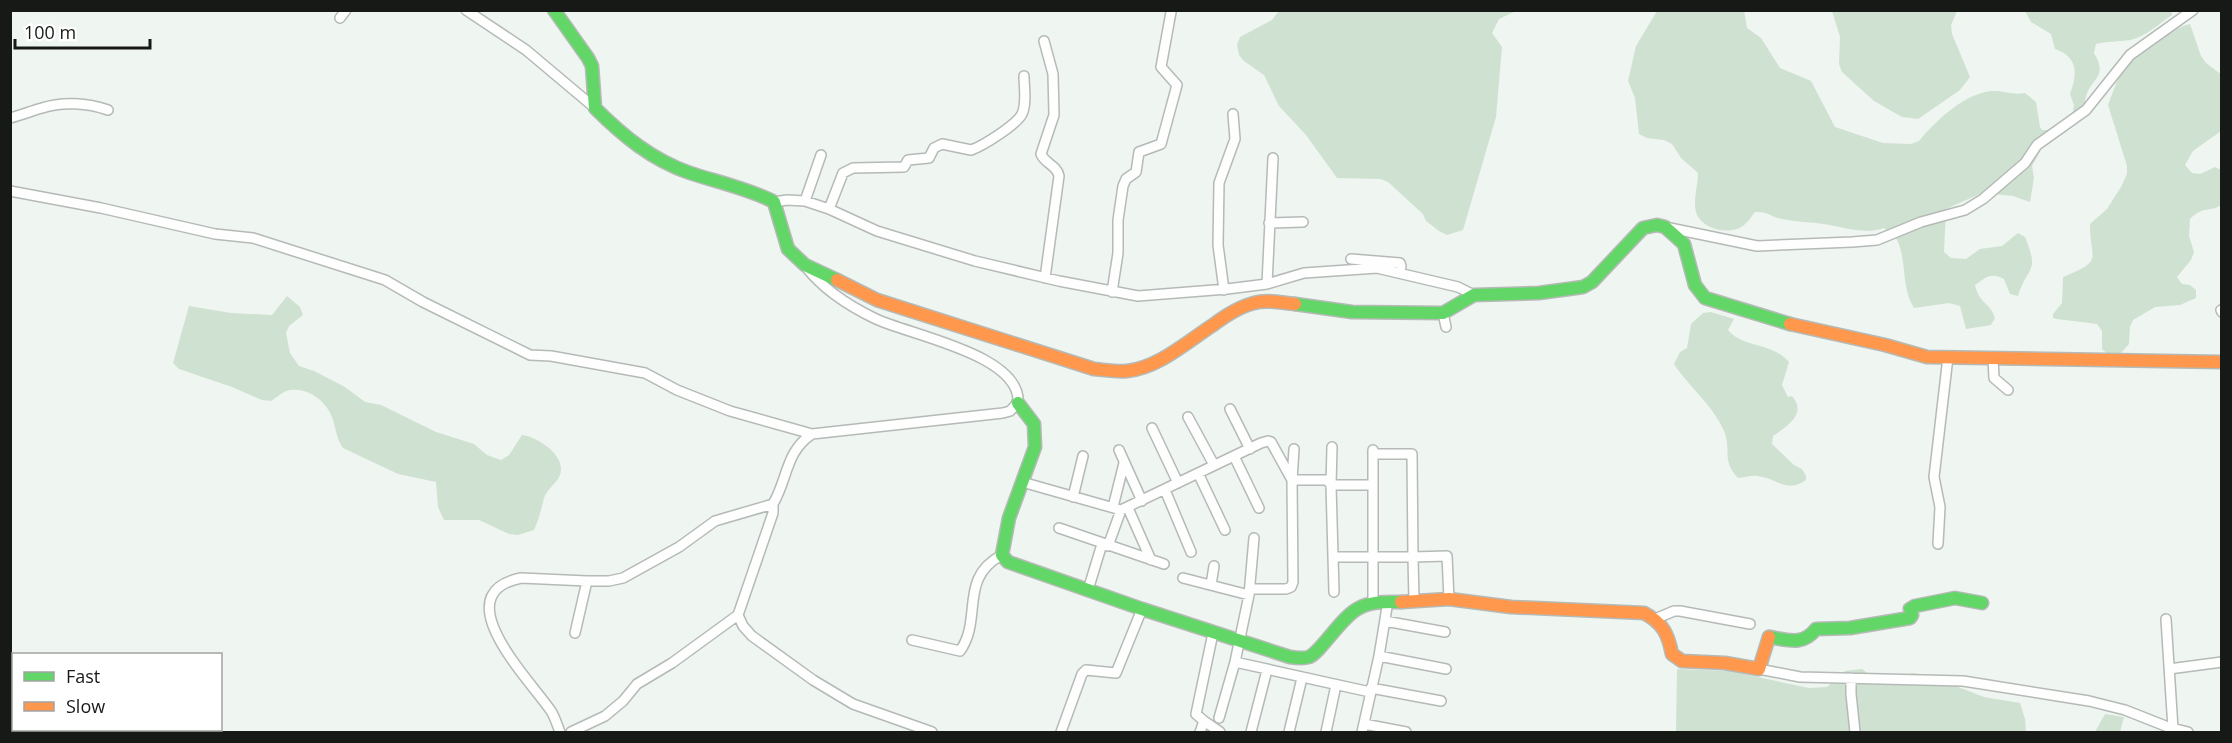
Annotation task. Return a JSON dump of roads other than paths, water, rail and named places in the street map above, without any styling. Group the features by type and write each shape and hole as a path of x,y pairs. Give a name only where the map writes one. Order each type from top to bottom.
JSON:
{"street":[{"path":"466,10 526,50 648,154 687,172 774,202 805,201 830,209 877,231 975,261 1045,278 1138,296 1224,290 1267,284 1304,273 1400,263 1400,272 1458,287 1474,295 1539,293 1582,287 1592,282 1642,228 1650,225 1757,246 1877,240 1921,222 1965,210 1983,199 2025,163 2037,145 2086,110 2130,55 2193,10"},
{"path":"554,10 592,66 595,108"},
{"path":"1112,292 1118,253 1118,220 1123,186 1126,179 1136,172 1139,152 1161,144 1177,85 1161,67 1171,12"},
{"path":"1044,41 1053,74 1054,115 1041,154 1058,170 1059,176 1045,278"},
{"path":"830,209 843,173 847,170 904,167 908,160 929,158 934,148 942,144 971,150 992,138 1022,114 1024,76"},
{"path":"10,118 26,115 44,107 63,104 92,105 108,110"},
{"path":"1224,290 1218,245 1219,183 1234,139 1233,114"},
{"path":"805,201 821,155"},
{"path":"1267,284 1273,158"},
{"path":"10,191 101,208 215,234 253,238 385,280 423,302 530,355 645,373 676,390 730,411 812,434 1010,411 1018,403"},
{"path":"774,202 788,249 813,276 840,297 876,319 977,356 999,368 1013,382 1018,392 1018,403 1034,424 1035,436 1035,447 1003,542 1002,555 1017,567 1290,657 1311,656 1348,616 1358,608 1373,603 1449,599 1511,608 1623,610 1644,613 1655,619 1668,635 1672,654 1676,658 1689,662 1725,663 1800,676 1935,679 1993,686 2089,701 2125,710 2173,729 2188,732"},
{"path":"1269,223 1303,222"},
{"path":"1665,227 1684,244 1695,285 1705,298 1781,322 1885,345 1927,357 2222,362"},
{"path":"1351,259 1377,264"},
{"path":"805,265 877,300 1094,369 1112,371 1128,371 1168,356 1232,312 1254,303 1270,301 1352,312 1443,313 1474,295"},
{"path":"1443,313 1446,327"},
{"path":"1938,544 1940,507 1934,477 1948,357"},
{"path":"1993,357 1994,378 2008,390"},
{"path":"1230,409 1250,448"},
{"path":"1188,417 1214,465"},
{"path":"1152,428 1178,483"},
{"path":"571,732 605,716 638,684 672,663 738,615 773,513 773,504 794,451 801,441 812,434"},
{"path":"1022,482 1121,509 1268,441 1271,442 1292,480"},
{"path":"1332,447 1334,592"},
{"path":"1183,578 1249,592 1291,587 1293,582 1294,449"},
{"path":"1119,450 1142,501"},
{"path":"1373,603 1373,452 1412,454 1414,601"},
{"path":"1073,496 1083,456"},
{"path":"1234,456 1259,508"},
{"path":"1088,590 1121,509 1124,463"},
{"path":"1198,473 1225,530"},
{"path":"1292,480 1327,480 1331,485"},
{"path":"1331,485 1373,485"},
{"path":"1165,490 1191,552"},
{"path":"560,732 552,712 501,644 490,614 489,602 492,593 508,581 521,578 609,581 623,578 679,547 715,522 773,504"},
{"path":"1121,509 1151,560"},
{"path":"1059,528 1164,564"},
{"path":"1219,718 1235,662 1249,592 1254,538"},
{"path":"912,640 960,651 967,638 978,576 991,560 1002,555"},
{"path":"1333,557 1447,556 1449,599"},
{"path":"1211,585 1214,566"},
{"path":"575,633 587,581"},
{"path":"1759,669 1768,637 1800,641 1810,637 1816,628 1850,627 1910,618 1912,615 1910,609 1915,606 1955,598 1982,603"},
{"path":"1388,601 1363,728 1406,732"},
{"path":"1060,732 1082,674 1086,670 1116,673 1142,609"},
{"path":"1655,619 1674,611 1680,611 1750,624"},
{"path":"738,615 743,626 752,636 813,680 853,704 932,732"},
{"path":"2166,619 2173,729"},
{"path":"1385,621 1445,632"},
{"path":"1213,633 1196,714 1220,732"},
{"path":"1379,656 1446,669"},
{"path":"1235,662 1336,686 1440,701"},
{"path":"2169,669 2222,662"},
{"path":"1251,732 1268,670"},
{"path":"1289,732 1302,678"},
{"path":"1851,678 1854,732"},
{"path":"1326,732 1336,686"},
{"path":"1200,732 1204,721"}]}
